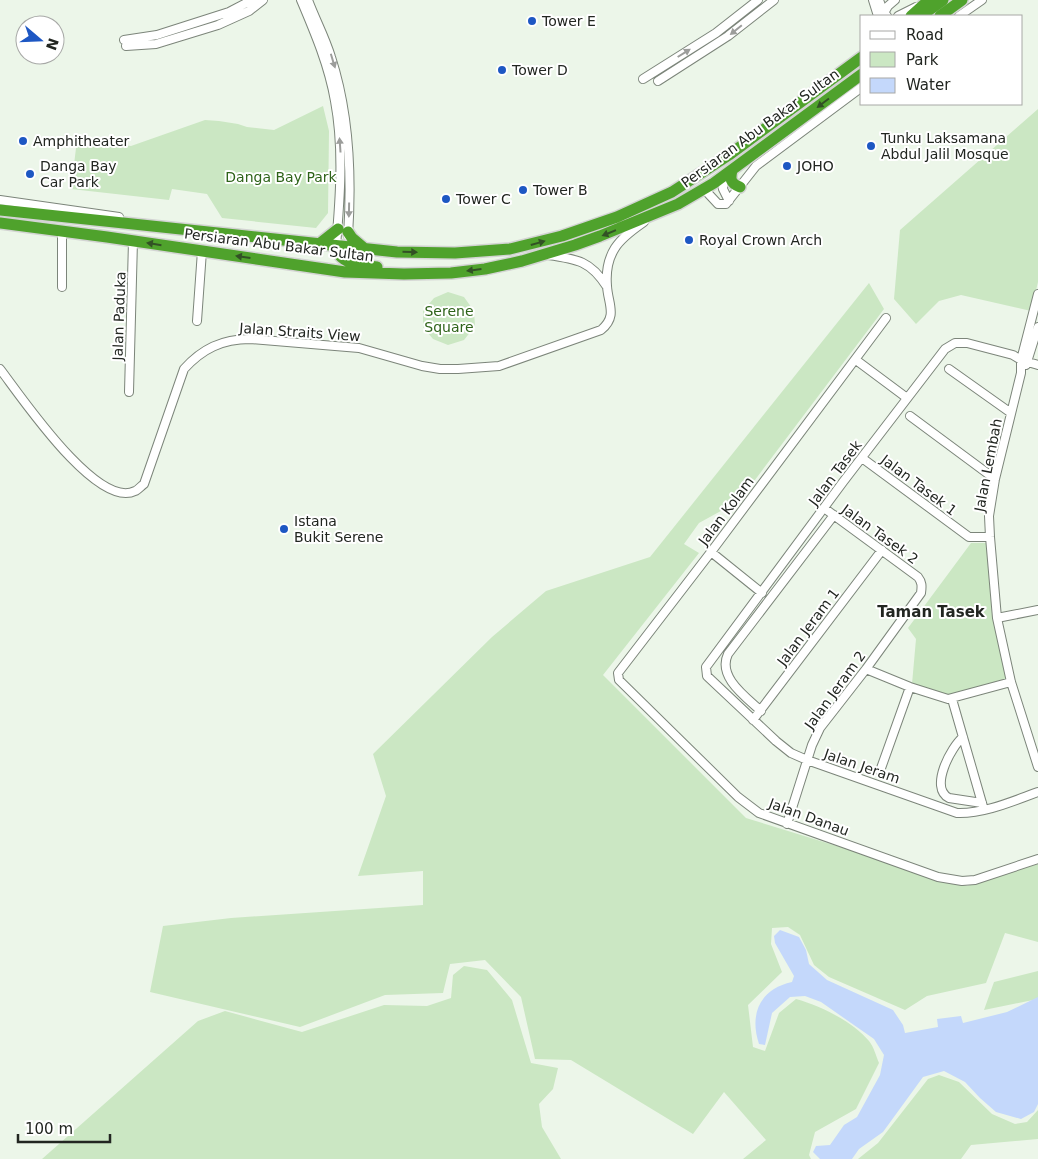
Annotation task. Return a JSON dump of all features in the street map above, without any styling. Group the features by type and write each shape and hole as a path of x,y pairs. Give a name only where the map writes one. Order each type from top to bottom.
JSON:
{"highway":[{"path":"912,15 928,0"},
{"path":"922,15 942,0"},
{"path":"941,15 962,0"},
{"name":"Persiaran Abu Bakar Sultan","path":"0,210 397,252 455,253 492,251 526,246 599,224 672,192 729,154 860,58"},
{"name":"Persiaran Abu Bakar Sultan","path":"0,223 345,272 429,274 485,269 522,261 600,236 678,204 728,173 860,75"},
{"path":"728,173 731,181 740,187"},
{"path":"319,244 343,230 365,249"},
{"path":"342,247 343,260"},
{"path":"265,260 326,265 336,264 343,260 429,274"}],"street":[{"path":"252,0 229,12 125,43 156,44 218,25 272,0"},
{"path":"249,11 263,0"},
{"path":"302,0 319,43 336,102 341,153 342,247"},
{"path":"302,0 331,56 344,109 349,153 342,247"},
{"path":"643,79 716,33 758,0"},
{"path":"658,81 728,36 774,0"},
{"path":"873,0 883,15"},
{"path":"879,0 883,15"},
{"path":"883,15 888,6 895,0"},
{"path":"900,15 928,0"},
{"path":"960,15 982,0"},
{"path":"844,70 860,52"},
{"path":"704,189 718,204 726,204 756,166 860,88"},
{"path":"728,173 723,190 729,200"},
{"path":"0,200 146,221 173,228"},
{"name":"Jalan Straits View","path":"0,369 35,417 91,478 112,490 125,493 134,492 144,484 184,369 194,358 215,345 234,339 277,341 359,348 440,369 499,366 601,330 607,325 611,310 607,287 608,265 614,249 628,233 654,214"},
{"path":"62,231 62,287"},
{"name":"Jalan Paduka","path":"129,392 133,241"},
{"path":"197,321 202,251"},
{"path":"543,254 585,263 597,273 607,287"},
{"name":"Jalan Lembah","path":"1028,357 1038,294"},
{"name":"Jalan Kolam","path":"617,677 618,673 886,318"},
{"name":"Jalan Lembah","path":"1038,327 1021,374 995,479 989,516 997,618 1011,682 1038,767"},
{"name":"Jalan Tasek","path":"706,672 706,667 945,348 955,343 967,343 1028,357 1038,365"},
{"path":"856,360 907,398"},
{"path":"949,369 1011,414"},
{"path":"910,416 995,479"},
{"name":"Jalan Tasek 1","path":"862,458 969,537 990,538"},
{"name":"Jalan Tasek 2","path":"824,508 921,581"},
{"name":"Jalan Tasek","path":"761,711 736,689 726,671 725,659 834,515"},
{"name":"Jalan Jeram 1","path":"754,720 882,550"},
{"path":"711,552 762,593"},
{"name":"Jalan Jeram 2","path":"787,824 812,745 820,728 921,593 921,581"},
{"path":"997,618 1038,610"},
{"path":"866,669 943,699 952,699 1011,682"},
{"name":"Jalan Jeram","path":"706,672 707,676 791,753 808,760 957,813 1038,792"},
{"name":"Jalan Danau","path":"617,677 738,797 759,813 938,876 962,881 975,880 1038,859"},
{"path":"880,771 910,687"},
{"path":"952,699 983,806 949,798 941,791 942,778 950,753 956,743 963,737"}],"green space":[{"name":"Danga Bay Park","path":"323,106 329,131 328,213 316,228 222,218 207,194 172,189 169,200 71,189 77,140 131,146 205,120 274,130"},
{"path":"1038,109 1038,282 1031,311 961,295 939,301 916,324 894,299 900,230"},
{"path":"869,283 884,309 739,501 699,523 684,544 699,553 603,675 746,818 967,886 1038,864 1038,942 1005,933 986,983 927,996 905,1010 829,977 814,965 800,935 788,927 772,928 771,944 782,972 748,1005 753,1047 765,1051 779,1013 796,999 826,1010 854,1027 871,1043 879,1063 856,1109 815,1132 809,1155 811,1159 743,1159 766,1140 724,1092 693,1134 571,1060 535,1059 521,997 485,960 450,964 443,993 385,995 300,1027 150,992 163,926 231,918 423,905 423,871 358,876 386,796 373,754 492,637 546,591 650,557"},
{"name":"Serene Square","path":"448,292 464,297 474,311 475,326 464,340 448,345 433,339 423,327 423,311 434,298"},
{"path":"971,543 987,543 992,616 1007,679 950,697 912,684 916,639 908,628"},
{"path":"464,966 487,970 512,1000 531,1063 558,1068 553,1089 539,1104 542,1127 561,1159 42,1159 198,1021 225,1011 302,1032 384,1005 427,1006 451,998 453,975"},
{"path":"1038,971 1038,999 984,1010 994,982"},
{"path":"939,1075 959,1082 992,1114 1015,1124 1027,1122 1038,1110 1038,1139 971,1145 961,1159 858,1159 878,1143 928,1079"}],"water":[{"path":"780,930 799,937 806,950 809,964 827,980 893,1010 903,1025 905,1033 938,1027 937,1019 961,1016 963,1023 1007,1012 1038,997 1038,1104 1034,1112 1021,1119 996,1112 965,1082 944,1071 923,1077 883,1132 859,1149 852,1159 820,1159 813,1152 816,1146 830,1145 844,1125 857,1117 880,1075 884,1055 874,1039 821,1002 805,996 790,997 772,1013 765,1045 759,1044 755,1023 760,1004 772,990 792,982 794,976 775,943 774,936"}],"place":[{"name":"Tower E","path":"532,21"},
{"name":"Tower D","path":"502,70"},
{"name":"Amphitheater","path":"23,141"},
{"name":"Tunku Laksamana Abdul Jalil Mosque","path":"871,146"},
{"name":"JOHO","path":"787,166"},
{"name":"Danga Bay Car Park","path":"30,174"},
{"name":"Tower B","path":"523,190"},
{"name":"Tower C","path":"446,199"},
{"name":"Royal Crown Arch","path":"689,240"},
{"name":"Istana Bukit Serene","path":"284,529"}],"district":[{"name":"Taman Tasek","path":"931,612"}]}
